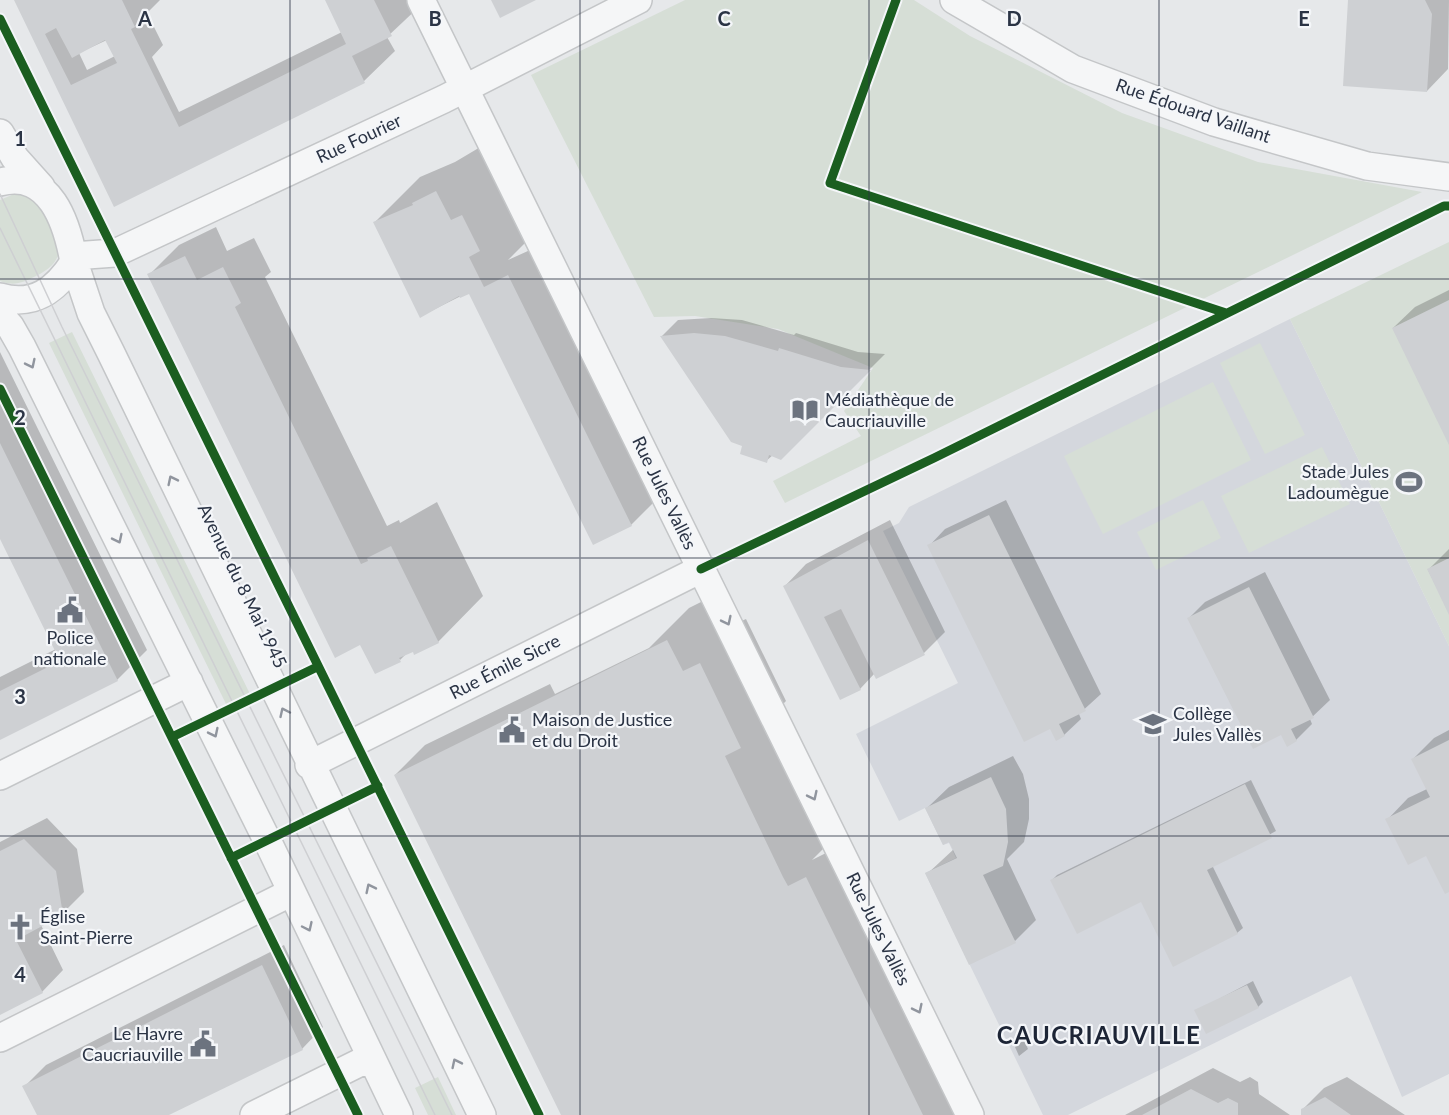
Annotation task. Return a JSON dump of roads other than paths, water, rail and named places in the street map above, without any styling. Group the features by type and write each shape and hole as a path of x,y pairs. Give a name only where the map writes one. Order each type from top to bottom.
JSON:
{"street":[{"name":"Rue Jules Vallès","path":"421,0 970,1115"},
{"name":"Rue Fourier","path":"74,259 115,254 465,88 638,0"},
{"name":"Rue Édouard Vaillant","path":"954,0 1073,69 1214,122 1367,166 1449,177"},
{"path":"0,133 15,158 46,192"},
{"path":"0,182 24,179 46,192"},
{"name":"Avenue du 8 Mai 1945","path":"46,192 60,213 91,313 309,765 482,1115"},
{"path":"0,297 13,301 36,298 47,293 63,280 74,259"},
{"path":"0,315 22,346 292,892 399,1115"},
{"name":"Rue Émile Sicre","path":"309,765 701,569"},
{"path":"0,776 189,682"},
{"path":"0,1038 292,892"},
{"path":"254,1115 370,1057"}],"tram line":[{"path":"0,194 62,327 452,1115"},
{"path":"0,228 435,1115"}],"place":[{"name":"Médiathèque de Caucriauville","path":"805,410"},
{"name":"Stade Jules Ladoumègue","path":"1409,482"},
{"name":"Police nationale","path":"70,610"},
{"name":"Collège Jules Vallès","path":"1153,724"},
{"name":"Maison de Justice et du Droit","path":"512,730"},
{"name":"Église Saint-Pierre","path":"20,927"},
{"name":"Le Havre Caucriauville","path":"203,1044"}],"district":[{"name":"CAUCRIAUVILLE","path":"1099,1036"}]}
